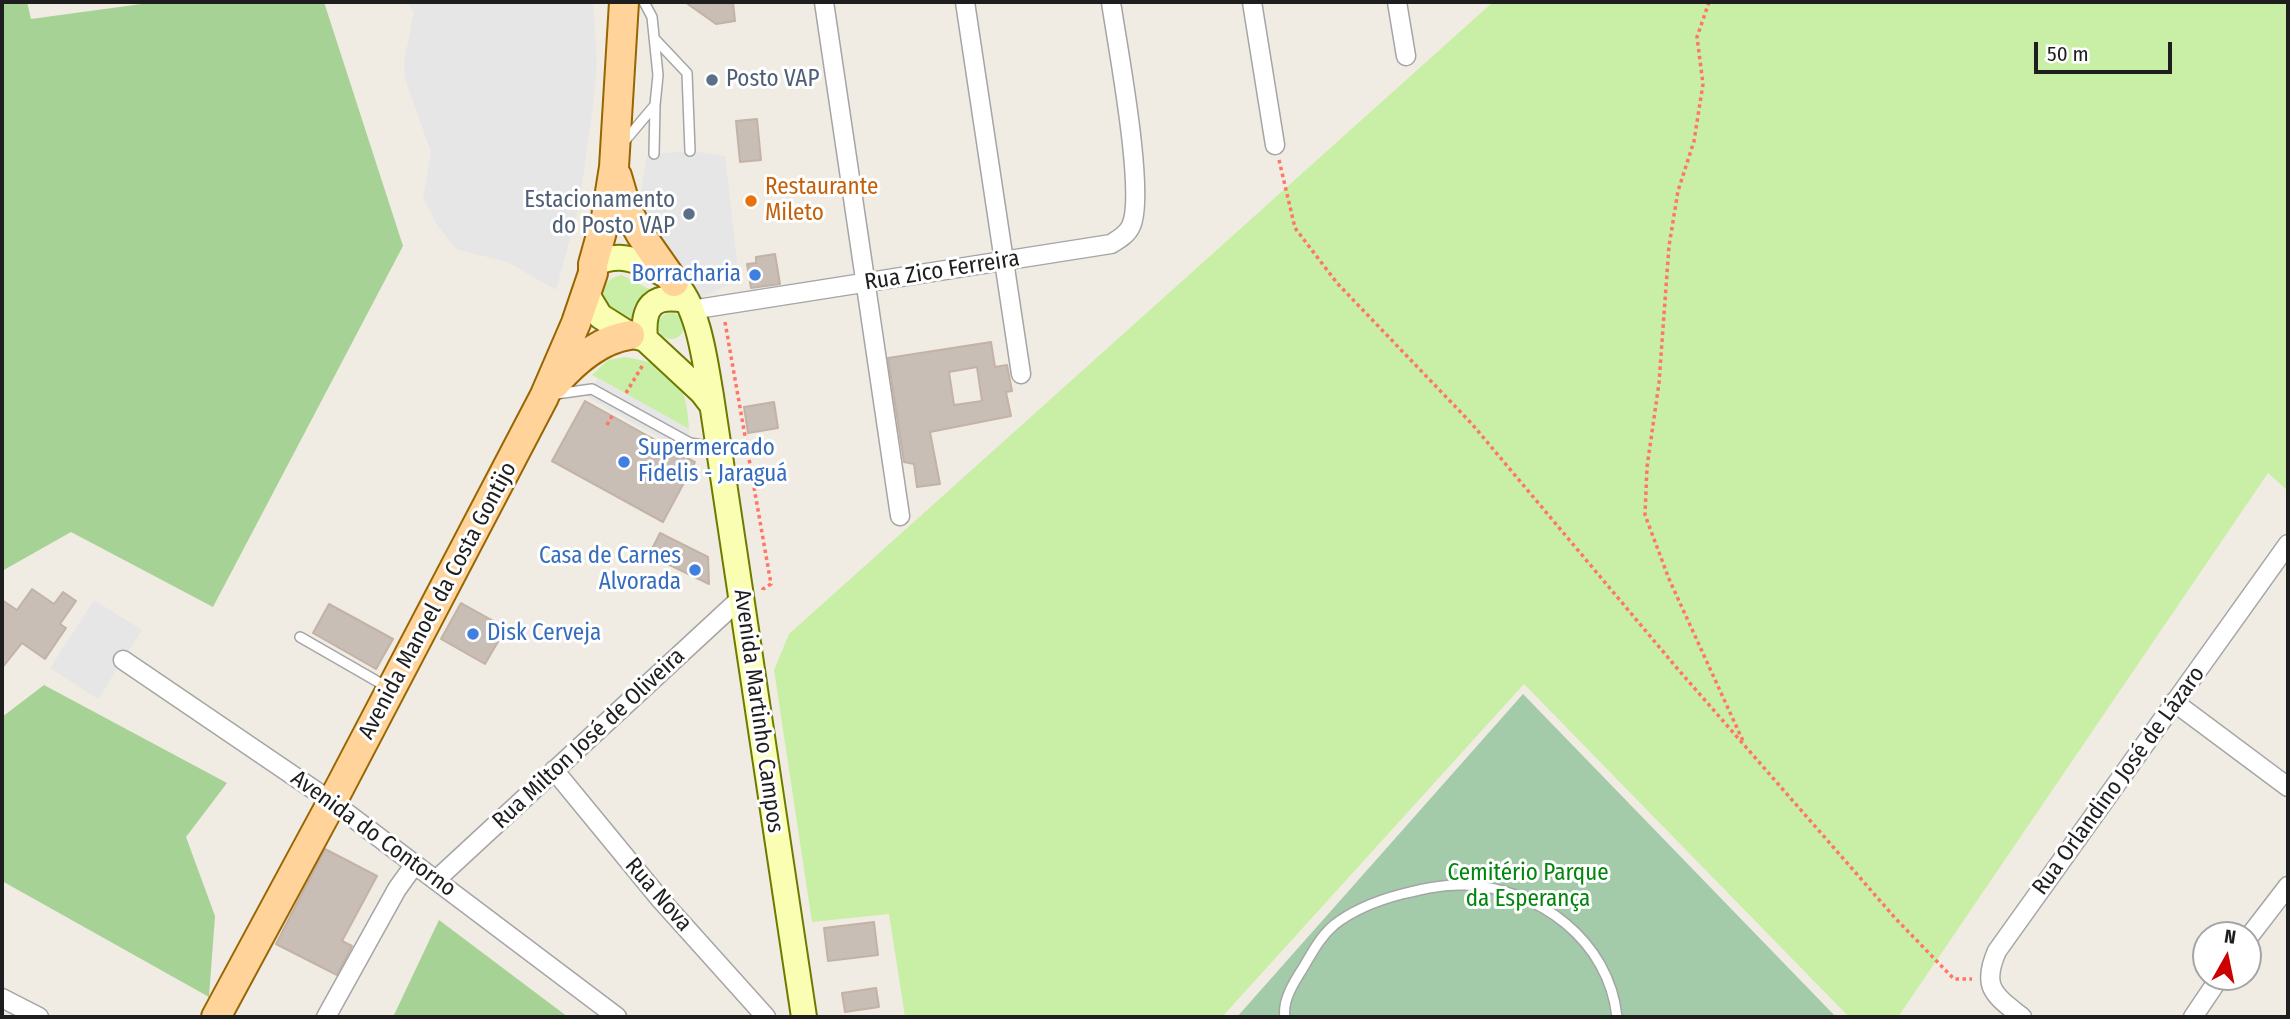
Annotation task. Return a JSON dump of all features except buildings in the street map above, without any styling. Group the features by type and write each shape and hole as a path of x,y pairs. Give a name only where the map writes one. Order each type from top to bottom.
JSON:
{"main road":[{"path":"630,2 615,160 627,210 683,297"},
{"name":"Avenida Manoel da Costa Gontijo","path":"216,1017 544,397 576,323 593,273 606,218 615,160"},
{"path":"593,264 606,258 631,259 659,272 683,297"},
{"path":"586,293 600,316 643,340 702,392 712,405"},
{"path":"643,340 643,324 652,306 659,299 683,297"},
{"name":"Avenida Martinho Campos","path":"683,297 703,353 712,405 804,1017"},
{"path":"544,397 562,376 592,351 621,336 643,340"}],"street":[{"path":"824,2 900,516"},
{"path":"965,2 1021,374"},
{"name":"Rua Zico Ferreira","path":"683,297 865,283 1111,244 1124,236 1132,226 1135,208 1134,170 1111,2"},
{"path":"1252,2 1275,145"},
{"path":"1397,2 1406,56"},
{"name":"Rua Orlandino José de Lázaro","path":"1989,980 1997,951 2288,544"},
{"name":"Rua Milton José de Oliveira","path":"436,880 741,598"},
{"name":"Avenida do Contorno","path":"123,660 332,802 617,1017"},
{"path":"2174,702 2288,787"},
{"name":"Rua Nova","path":"554,771 660,899 766,1017"},
{"path":"326,1017 397,889 415,864"},
{"path":"2261,921 2288,886"},
{"path":"1989,980 1992,992 2022,1017"},
{"path":"2193,1017 2211,991"},
{"path":"2,998 38,1017"}],"lane":[{"path":"630,2 652,17 659,75 654,154"},
{"path":"654,38 687,73 690,151"},
{"path":"615,160 656,105"},
{"path":"544,397 565,391 592,389 690,443 719,448"},
{"path":"300,637 391,690"},
{"path":"1282,1015 1294,982 1320,939 1335,925 1384,899 1430,887 1465,885 1505,891 1551,911 1594,953 1610,982 1617,1017"}],"path":[{"path":"1709,2 1697,37 1703,84 1694,141 1678,191 1669,246 1659,383 1647,467 1645,515 1669,579 1745,746"},
{"path":"1275,145 1295,228 1338,283 1472,424 1745,746 1896,919 1954,979 1989,980"},
{"path":"607,425 620,403 643,340"}],"green space":[{"path":"2,2 27,2 31,19 156,2 324,2 403,246 213,607 71,532 2,571"},
{"path":"1493,2 2288,2 2288,491 2268,473 1898,1017 1849,1017 1524,684 1222,1017 905,1017 889,914 812,922 774,670 789,634"},
{"path":"622,275 651,290 634,305 631,321 614,313 603,296 605,285 614,277"},
{"path":"671,313 681,316 684,326 681,336 671,339 661,336 658,326 661,316"},
{"path":"625,357 655,365 674,378 685,399 689,429 592,375 608,360"},
{"path":"44,685 227,783 186,837 215,916 209,997 2,881 2,717"},
{"name":"Cemitério Parque da Esperança","path":"1523,694 1836,1017 1237,1017"},
{"path":"439,920 568,1017 393,1017"}],"shaded area":[{"path":"407,2 593,2 597,64 593,106 579,206 556,290 507,262 456,249 437,225 423,198 431,152 405,79 404,61 414,12"},
{"name":"Estacionamento do Posto VAP","path":"690,151 725,156 739,279 693,302 651,238 641,191 647,155"},
{"path":"598,378 689,429 690,455 587,397"},
{"path":"94,600 142,630 98,699 50,668"}],"place":[{"name":"Posto VAP","path":"712,80"},
{"name":"Restaurante Mileto","path":"751,201"},
{"name":"Estacionamento do Posto VAP","path":"689,214"},
{"name":"Borracharia","path":"755,275"},
{"name":"Supermercado Fidelis - Jaraguá","path":"624,462"},
{"name":"Casa de Carnes Alvorada","path":"695,570"},
{"name":"Disk Cerveja","path":"473,634"}]}
